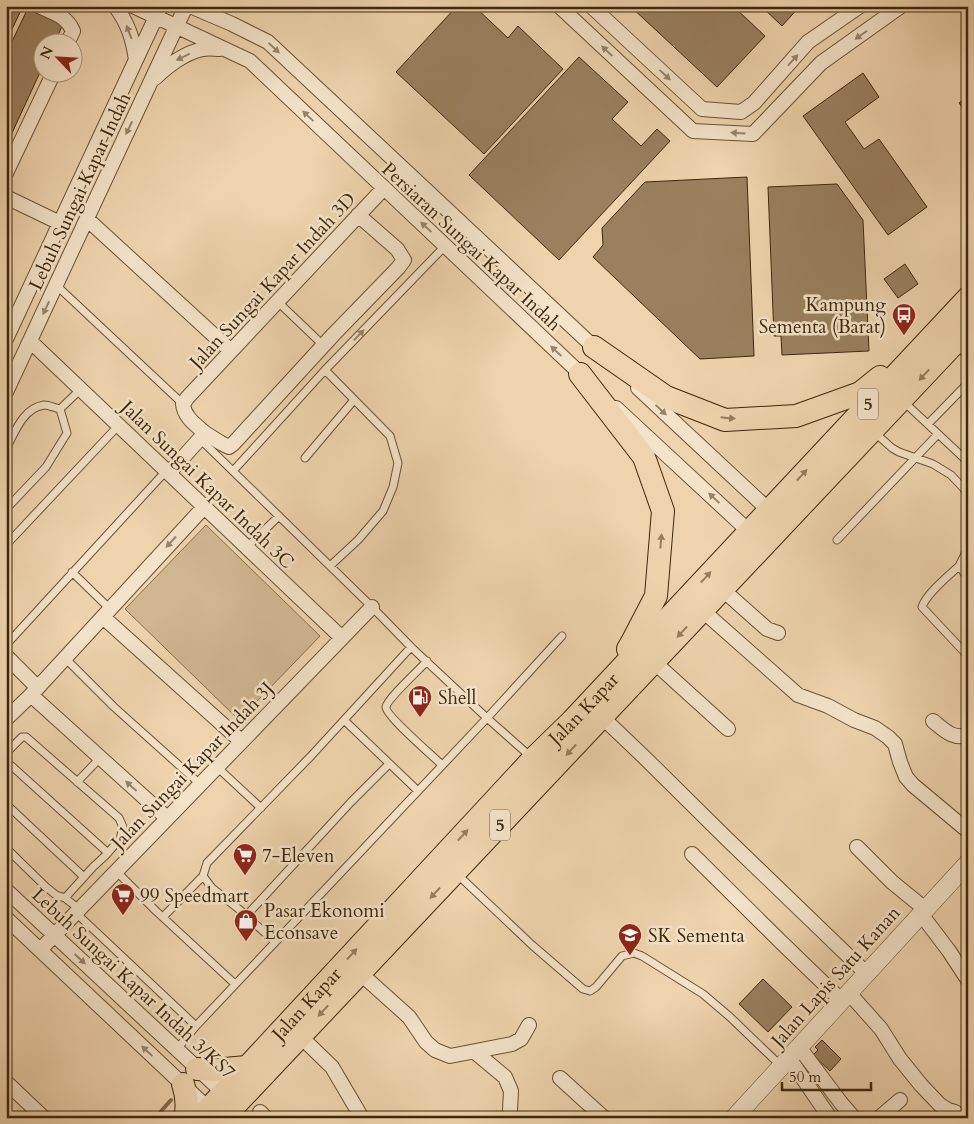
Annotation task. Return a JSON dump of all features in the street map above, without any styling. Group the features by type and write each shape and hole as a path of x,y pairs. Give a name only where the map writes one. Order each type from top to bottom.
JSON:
{"highway":[{"name":"Jalan Kapar","path":"218,1110 247,1067 534,759 776,517 936,331 968,298"},
{"path":"594,347 666,397 725,420 796,416 860,393 936,331"},
{"name":"Jalan Kapar","path":"776,517 872,430 901,399 964,340"},
{"path":"572,721 631,644 656,596 664,511 644,457 580,374"},
{"name":"Jalan Kapar","path":"218,1110 300,1036 654,662 722,589 756,538"},
{"path":"185,1118 190,1077 213,1070 247,1067"}],"street":[{"path":"39,6 65,18 73,32"},
{"path":"115,6 125,21 133,40 136,61"},
{"name":"Persiaran Sungai Kapar Indah","path":"133,6 158,12 176,26 250,61 756,538"},
{"name":"Lebuh Sungai Kapar Indah","path":"6,392 186,6"},
{"name":"Persiaran Sungai Kapar Indah","path":"190,6 268,42 776,517"},
{"path":"215,6 232,24"},
{"path":"591,6 702,109 741,112 754,103 808,42 860,6"},
{"path":"565,9 693,131 753,134 821,63 901,6"},
{"name":"Lebuh Sungai Kapar Indah","path":"6,339 158,12"},
{"path":"149,84 168,66 185,55 205,49 226,49"},
{"path":"6,173 49,82"},
{"name":"Jalan Sungai Kapar Indah 3D","path":"185,401 384,188"},
{"path":"6,197 60,223"},
{"path":"185,401 183,408 186,415 203,436 229,447 398,268 404,260 398,249 358,215"},
{"path":"87,219 231,351"},
{"name":"Jalan Sungai Kapar Indah 3C","path":"30,342 48,357 342,638"},
{"path":"168,472 203,436"},
{"path":"6,720 204,506"},
{"path":"722,589 767,629 778,633"},
{"name":"Jalan Sungai Kapar Indah 3J","path":"40,950 372,607"},
{"path":"702,610 798,695 828,706 874,728 888,737 895,744 906,776 913,785 968,831"},
{"path":"107,613 242,741"},
{"path":"6,656 34,691 100,758 167,818"},
{"path":"654,662 728,729"},
{"path":"602,717 867,974"},
{"path":"934,721 954,736 968,735"},
{"path":"856,847 923,911 968,980"},
{"path":"692,854 782,944 881,1029 900,1059 921,1085 940,1104 948,1110 955,1112"},
{"name":"Jalan Lapis Satu Kanan","path":"734,1118 968,863"},
{"name":"Lebuh Sungai Kapar Indah 3/KS7","path":"6,890 177,1049 190,1077 218,1110"},
{"name":"Lebuh Sungai Kapar Indah 3/KS7","path":"6,918 40,950 190,1077 218,1110"},
{"path":"360,972 409,1016 426,1042 435,1050 450,1056 512,1044 521,1038 529,1025"},
{"path":"300,1036 332,1066 362,1118"},
{"path":"475,1052 505,1077 510,1091 510,1110"},
{"path":"790,1057 830,1118"},
{"path":"790,1057 841,1103 854,1118"},
{"path":"560,1078 604,1118"},
{"path":"6,1082 44,1118"},
{"path":"879,1118 900,1100"}],"lane":[{"path":"233,470 325,370 445,246"},
{"path":"56,285 185,401"},
{"path":"278,302 324,346"},
{"path":"325,370 390,436 398,463 393,487 383,511 358,540 330,566"},
{"path":"928,424 968,383"},
{"path":"60,409 81,389"},
{"path":"901,399 968,462"},
{"path":"305,458 354,400"},
{"path":"6,449 18,425 28,412 45,405 60,409"},
{"path":"6,509 46,467 67,433 60,409"},
{"path":"6,545 119,425"},
{"path":"872,430 899,452 933,464 951,475 968,493"},
{"path":"837,540 938,434"},
{"path":"203,436 233,470 411,647 534,759"},
{"path":"6,645 72,572 168,472"},
{"path":"247,547 279,516"},
{"path":"968,548 959,566 929,595 922,607 968,656"},
{"path":"959,566 968,578"},
{"path":"72,572 107,613"},
{"path":"177,1049 235,984 562,636"},
{"path":"163,917 203,876 207,863 411,647"},
{"path":"65,658 114,707 200,784"},
{"path":"427,661 401,688 386,706 386,710 442,765"},
{"path":"344,720 418,791"},
{"path":"6,753 22,737 26,737 119,818 123,827 120,839 65,898"},
{"path":"77,782 100,758"},
{"path":"6,761 108,853"},
{"path":"246,916 351,802 389,764"},
{"path":"216,767 261,808"},
{"path":"6,804 84,877"},
{"path":"6,848 46,887 56,895 65,898 196,1026"},
{"path":"116,871 235,984"},
{"path":"455,872 532,945 583,989 590,990 596,987 622,956 634,953 642,956 703,994 730,1017 790,1057"},
{"path":"203,876 212,888 275,942"}],"shaded area":[{"path":"206,525 320,636 239,720 125,609"}],"building":[{"path":"6,6 23,6 6,42"},
{"path":"457,6 474,6 508,38 518,26 563,69 484,154 396,72"},
{"path":"630,6 733,6 765,36 717,87"},
{"path":"761,6 800,6 782,26"},
{"path":"28,8 63,24 59,32 32,32 32,82 36,82 6,146 6,54"},
{"path":"579,57 628,102 612,119 641,146 657,129 670,141 559,260 469,175"},
{"path":"863,73 879,97 845,122 864,149 879,139 927,207 888,235 803,116"},
{"path":"968,96 968,115 959,103"},
{"path":"747,177 754,356 700,359 593,257 603,245 602,228 645,182"},
{"path":"837,184 863,220 869,351 782,355 781,336 774,336 768,187"},
{"path":"905,264 918,284 898,298 884,279"},
{"path":"763,979 792,1007 768,1032 739,1004"},
{"path":"822,1040 841,1059 830,1071 813,1055 818,1050 815,1047"}],"waterway":[{"path":"155,1118 171,1100"}],"place":[{"name":"Kampung Sementa (Barat)","path":"904,336"},
{"name":"Shell","path":"420,718"},
{"name":"7-Eleven","path":"245,876"},
{"name":"99 Speedmart","path":"123,916"},
{"name":"Pasar Ekonomi Econsave","path":"246,942"},
{"name":"SK Sementa","path":"630,956"}]}
